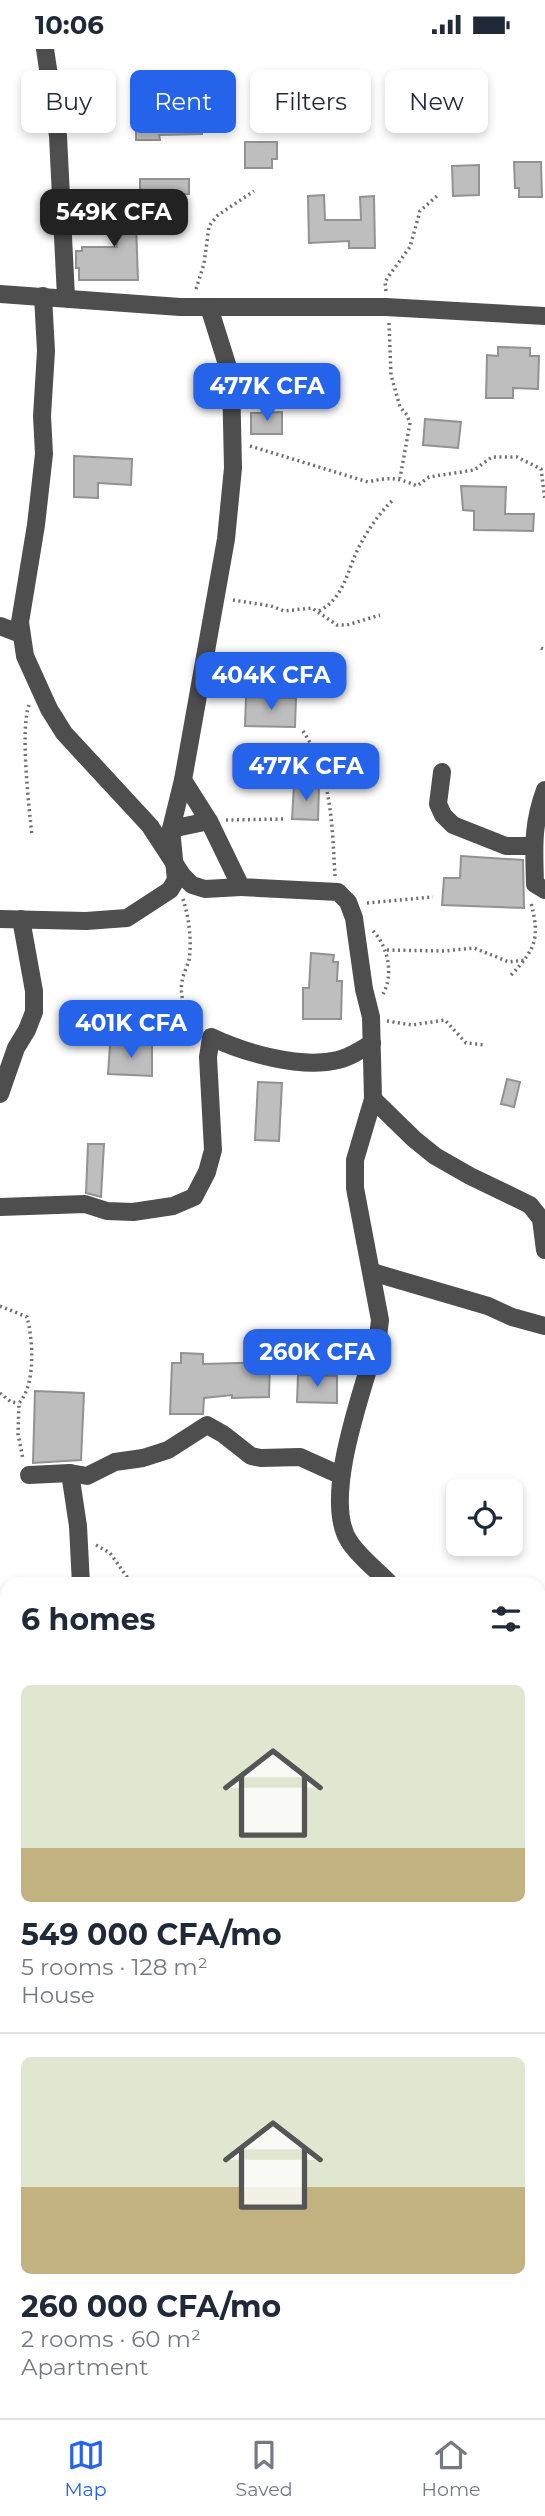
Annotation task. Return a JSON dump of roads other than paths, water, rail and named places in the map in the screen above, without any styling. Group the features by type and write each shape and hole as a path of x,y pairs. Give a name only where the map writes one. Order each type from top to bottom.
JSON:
{"street":[{"path":"45,49 58,136 66,297"},
{"path":"0,294 187,307 386,307 545,316"},
{"path":"43,296 46,351 42,416 44,454 20,622 25,656 37,683 64,733 80,754 135,809 192,885 205,888 241,887 347,904 371,1017 373,1099 355,1160 355,1188 360,1225 379,1304 379,1337 340,1475 339,1501 342,1524 349,1541 383,1577"},
{"path":"0,919 86,921 127,918 170,890 176,880 171,829 183,780 217,597 233,468 231,377 209,307"},
{"path":"0,626 21,634"},
{"path":"442,772 438,804 443,815 453,825 506,846 533,846"},
{"path":"183,780 209,821 241,887"},
{"path":"540,887 533,846 535,822 545,790"},
{"path":"171,829 209,821"},
{"path":"0,1094 16,1048 34,1011 34,991 22,919"},
{"path":"0,1207 85,1204 107,1210 133,1212 173,1206 194,1197 207,1172 213,1150 208,1057 211,1037 230,1046 263,1055 317,1063 339,1060 372,1043"},
{"path":"373,1099 435,1156 530,1205 541,1219 545,1250"},
{"path":"372,1272 488,1306 512,1317 545,1326"},
{"path":"29,1475 70,1473 87,1476 115,1462 168,1450 207,1425 251,1456 300,1457 340,1475"},
{"path":"70,1473 78,1526 81,1577"}]}
